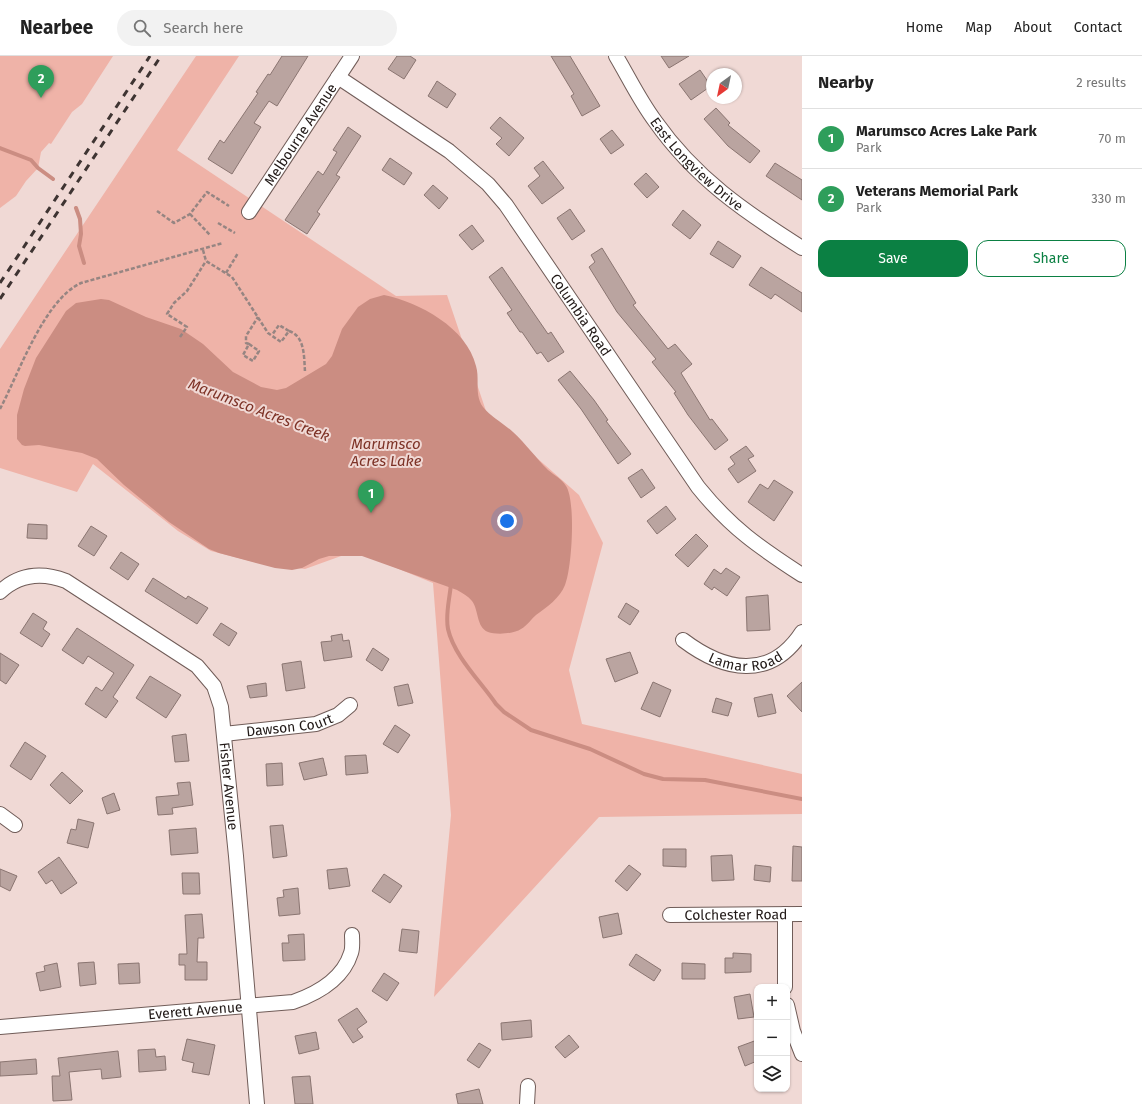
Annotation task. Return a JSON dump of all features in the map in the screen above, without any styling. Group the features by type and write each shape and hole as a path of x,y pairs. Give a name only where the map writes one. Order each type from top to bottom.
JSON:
{"street":[{"name":"Melbourne Avenue","path":"249,212 352,56"},
{"name":"East Longview Drive","path":"616,56 655,121 692,166 741,208 802,248"},
{"name":"Columbia Road","path":"338,76 449,151 488,184 506,205 698,487 715,509 752,542 802,575"},
{"name":"Fisher Avenue","path":"0,592 17,580 32,575 50,576 73,584 201,670 210,680 221,707 224,734 257,1104"},
{"name":"Lamar Road","path":"683,640 701,654 718,662 742,667 756,666 783,654 794,645 802,632"},
{"name":"Dawson Court","path":"224,734 316,724 338,715 350,705"},
{"path":"0,814 16,825"},
{"path":"785,914 785,984"},
{"name":"Colchester Road","path":"670,915 802,914"},
{"name":"Everett Avenue","path":"0,1027 249,1007 293,1002 322,989 334,979 344,967 352,953 352,935"},
{"path":"790,1018 793,1031 802,1054"},
{"path":"526,1104 528,1086"}],"path":[{"path":"157,211 174,223 190,214 206,192 229,206"},
{"path":"190,214 210,235"},
{"path":"218,223 235,233"},
{"path":"0,409 43,324 59,300 68,290 81,284 223,243"},
{"path":"203,250 206,261 232,277 268,333 281,342 288,331"},
{"path":"226,273 238,253"},
{"path":"180,338 187,327 167,314 174,303 187,291 206,261"},
{"path":"249,344 243,355 253,361 259,351 249,344 246,342 246,336 258,318"},
{"path":"272,335 279,325 288,331 295,333 302,343 305,372"}],"shaded area":[{"path":"0,56 113,56 82,104 72,112 51,144 49,143 41,152 38,168 26,181 16,196 0,208"},
{"path":"196,56 239,56 177,150 396,296 447,295 487,414 579,495 603,543 569,670 582,724 802,774 802,814 599,817 434,997 451,815 433,583 355,551 305,569 254,562 211,551 178,531 93,464 77,492 0,468 0,349"}],"water":[{"name":"Marumsco Acres Lake","path":"384,295 412,304 426,311 440,319 463,340 471,352 476,366 478,392 480,402 483,407 513,432 548,470 560,479 566,486 571,505 572,535 570,564 565,585 563,590 553,602 518,631 505,634 488,632 481,626 472,601 463,593 362,556 329,556 319,559 302,568 292,570 275,568 219,553 209,549 169,522 124,485 97,459 82,453 39,445 25,446 22,445 17,439 17,415 24,389 36,358 66,311 76,303 101,299 109,300 146,317 181,329 203,344 233,372 261,387 277,390 286,388 326,364 332,356 342,329 358,307 370,299"}],"building":[{"path":"282,56 308,56 277,106 269,101 254,123 261,127 232,174 208,159 220,140 224,143 258,93 256,92 268,74 270,75"},
{"path":"397,56 410,56 416,60 404,79 388,69"},
{"path":"551,56 570,56 600,106 582,116 571,96 574,94"},
{"path":"661,56 689,56 669,68"},
{"path":"700,70 706,79 706,90 691,100 679,84"},
{"path":"437,81 456,94 447,108 428,96"},
{"path":"716,108 730,123 728,125 760,151 750,163 728,146 704,119"},
{"path":"500,117 524,138 509,156 496,144 502,138 490,128"},
{"path":"348,127 361,136 336,175 340,177 317,212 320,214 307,234 285,220 318,171 323,175 337,152 333,150"},
{"path":"612,130 624,145 611,154 600,139"},
{"path":"390,158 412,173 404,185 382,170"},
{"path":"543,161 564,188 542,204 528,186 540,176 534,168"},
{"path":"775,163 802,180 802,200 766,176"},
{"path":"646,173 659,187 647,198 634,184"},
{"path":"433,185 448,198 439,209 424,195"},
{"path":"570,209 585,231 572,240 557,218"},
{"path":"683,210 701,225 690,239 672,225"},
{"path":"472,225 484,241 472,250 459,235"},
{"path":"718,241 741,256 733,268 710,254"},
{"path":"602,248 636,303 633,305 668,349 675,344 692,364 681,373 710,420 712,419 728,440 715,450 688,415 674,393 676,392 652,362 656,359 617,312 589,267 595,262 591,255"},
{"path":"502,267 548,334 551,332 564,352 548,362 541,352 537,354 522,332 520,332 507,313 512,310 489,277"},
{"path":"761,267 802,293 802,312 775,294 771,299 749,285"},
{"path":"570,371 594,400 608,420 606,421 631,454 618,464 581,409 558,380"},
{"path":"746,446 754,456 748,459 756,471 738,483 728,469 735,464 730,457"},
{"path":"642,469 655,488 641,498 628,478"},
{"path":"774,480 793,492 774,521 748,502 760,484 768,489"},
{"path":"666,506 676,519 657,534 647,521"},
{"path":"28,524 47,525 47,539 27,538"},
{"path":"91,526 107,536 94,556 78,546"},
{"path":"696,534 708,546 688,567 675,555"},
{"path":"121,552 139,564 128,580 110,568"},
{"path":"726,568 740,577 727,596 714,587 712,590 704,584 714,569 721,574"},
{"path":"153,578 186,599 188,596 208,608 197,624 145,591"},
{"path":"768,595 770,630 747,631 746,597"},
{"path":"626,603 639,611 630,625 618,617"},
{"path":"33,613 47,622 43,629 50,634 42,647 20,633"},
{"path":"221,623 237,633 229,646 213,635"},
{"path":"77,628 134,665 113,697 118,701 106,718 85,704 96,687 102,691 114,673 88,656 83,664 62,650"},
{"path":"342,634 343,641 349,640 352,657 324,661 321,642 332,641 331,636"},
{"path":"373,648 389,659 382,671 366,660"},
{"path":"630,652 638,673 615,682 606,659"},
{"path":"0,653 19,665 6,684 0,680"},
{"path":"301,661 305,688 286,691 282,664"},
{"path":"150,676 181,695 166,718 136,698"},
{"path":"653,682 671,690 660,717 641,709"},
{"path":"802,682 802,712 787,696"},
{"path":"266,683 267,696 250,698 247,686"},
{"path":"408,684 413,703 398,706 394,687"},
{"path":"772,694 776,713 758,717 754,698"},
{"path":"716,698 732,703 728,716 712,712"},
{"path":"395,725 410,735 398,753 383,744"},
{"path":"186,734 189,761 175,762 172,736"},
{"path":"25,742 46,756 31,780 10,766"},
{"path":"366,755 368,773 346,775 345,756"},
{"path":"323,758 327,775 304,780 299,763"},
{"path":"282,763 283,785 267,786 266,764"},
{"path":"62,772 83,791 70,804 50,785"},
{"path":"190,782 193,805 172,808 173,814 158,815 156,797 179,795 177,783"},
{"path":"114,793 120,810 107,814 102,798"},
{"path":"78,819 94,823 88,848 67,843 71,829 76,830"},
{"path":"283,825 287,856 273,858 270,826"},
{"path":"196,828 198,853 171,855 169,830"},
{"path":"793,846 802,847 802,881 792,881"},
{"path":"663,849 686,849 686,867 663,866"},
{"path":"732,855 734,880 712,881 711,856"},
{"path":"59,857 77,883 61,894 52,880 46,884 38,872"},
{"path":"629,865 641,874 627,891 615,881"},
{"path":"755,865 771,867 770,882 754,880"},
{"path":"347,868 350,886 329,889 327,870"},
{"path":"0,869 17,876 10,891 0,886"},
{"path":"182,873 199,873 200,894 183,894"},
{"path":"384,874 402,886 390,903 372,891"},
{"path":"298,888 300,914 279,916 277,898 284,897 283,890"},
{"path":"618,913 622,934 603,938 599,917"},
{"path":"202,914 204,938 198,938 197,962 207,962 207,980 185,980 185,965 179,965 179,954 187,954 185,915"},
{"path":"402,929 419,931 417,953 399,951"},
{"path":"304,934 305,960 283,961 282,943 289,943 288,935"},
{"path":"733,953 751,954 751,972 725,973 725,958 733,958"},
{"path":"636,954 661,970 654,981 629,965"},
{"path":"94,962 96,984 80,986 78,963"},
{"path":"57,963 61,987 40,991 36,973 45,971 44,966"},
{"path":"139,963 140,983 119,984 118,964"},
{"path":"682,963 705,964 705,979 682,979"},
{"path":"384,973 399,983 387,1001 372,991"},
{"path":"750,994 754,1017 738,1019 734,997"},
{"path":"357,1008 367,1022 357,1029 363,1037 353,1043 338,1020"},
{"path":"531,1020 532,1037 502,1040 501,1023"},
{"path":"316,1032 319,1049 299,1054 295,1036"},
{"path":"569,1035 579,1047 565,1058 555,1047"},
{"path":"187,1039 215,1045 209,1075 192,1072 194,1063 182,1060"},
{"path":"754,1041 754,1062 745,1066 738,1047"},
{"path":"479,1043 491,1050 479,1068 467,1060"},
{"path":"155,1049 156,1057 165,1056 166,1070 139,1072 138,1050"},
{"path":"118,1051 121,1077 102,1079 101,1069 69,1072 72,1100 53,1101 52,1076 60,1076 58,1058"},
{"path":"36,1059 37,1074 0,1076 0,1062"},
{"path":"310,1076 313,1104 295,1104 292,1077"},
{"path":"479,1089 483,1104 458,1104 456,1094"}],"waterway":[{"name":"Marumsco Acres Creek","path":"0,148 31,160 38,168 53,179"},
{"name":"Marumsco Acres Creek","path":"76,208 80,219 81,234 79,246 84,263"},
{"name":"Marumsco Acres Creek","path":"451,583 447,623 451,639 456,649 496,704 504,712 531,730 590,749 644,774 663,779 705,780 802,799"}],"railway":[{"path":"0,283 150,56"},
{"path":"0,299 161,56"}],"place":[{"name":"Veterans Memorial Park","path":"41,98"},
{"name":"Marumsco Acres Lake Park","path":"371,513"}]}
